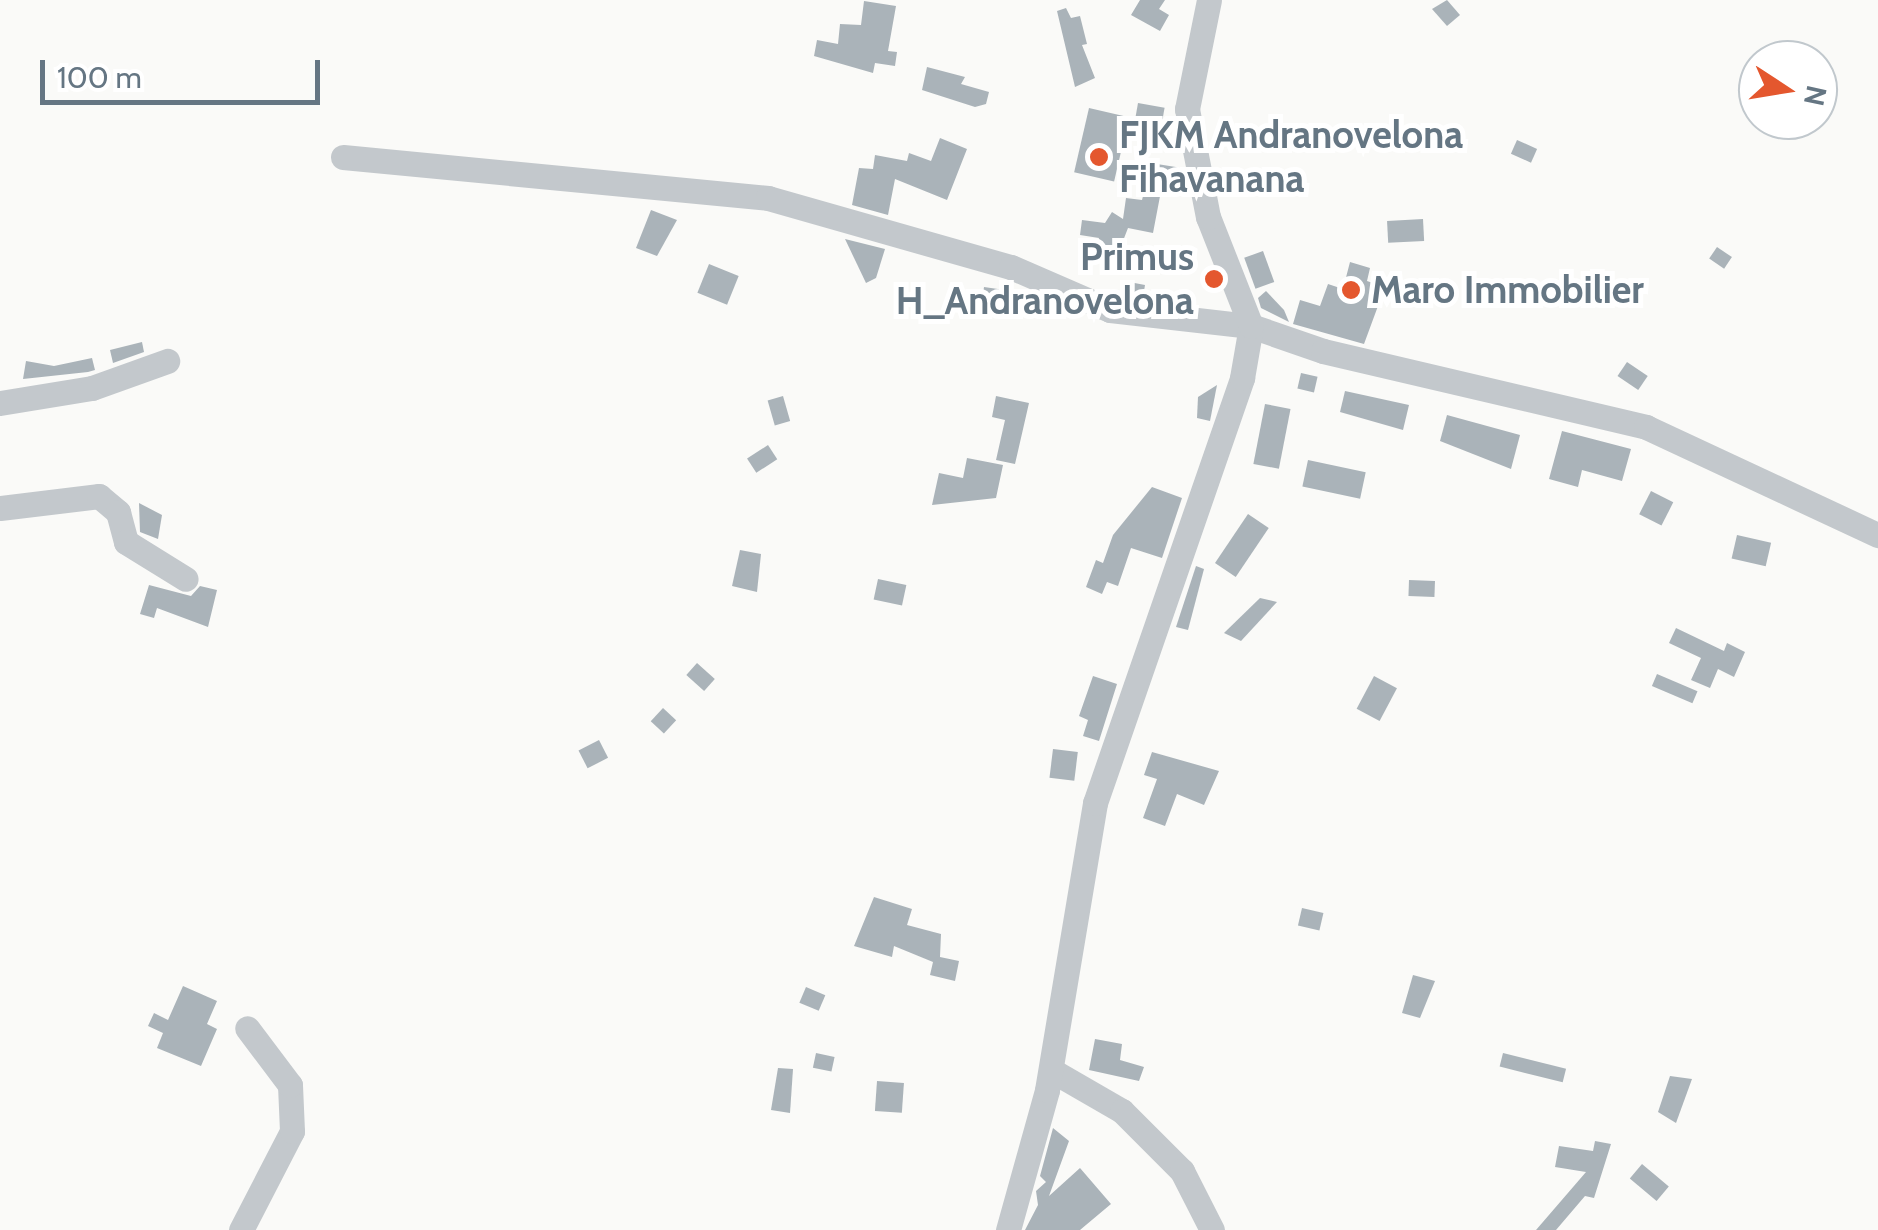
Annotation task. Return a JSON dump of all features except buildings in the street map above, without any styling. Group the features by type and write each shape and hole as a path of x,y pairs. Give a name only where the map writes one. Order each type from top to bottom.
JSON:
{"street":[{"path":"1008,1230 1051,1070 1095,803 1242,378 1251,326 1208,217 1187,108 1209,0"},
{"path":"343,157 768,198 1011,267 1110,310 1251,326 1323,352 1646,427 1878,536"},
{"path":"0,403 92,388 167,361"},
{"path":"0,508 99,496 118,512 126,542 186,579"},
{"path":"241,1230 292,1131 290,1085 247,1028"},
{"path":"1051,1070 1122,1111 1182,1171 1212,1230"}],"place":[{"name":"FJKM Andranovelona Fihavanana","path":"1099,157"},
{"name":"Primus H_Andranovelona","path":"1214,279"},
{"name":"Maro Immobilier","path":"1351,290"}]}
